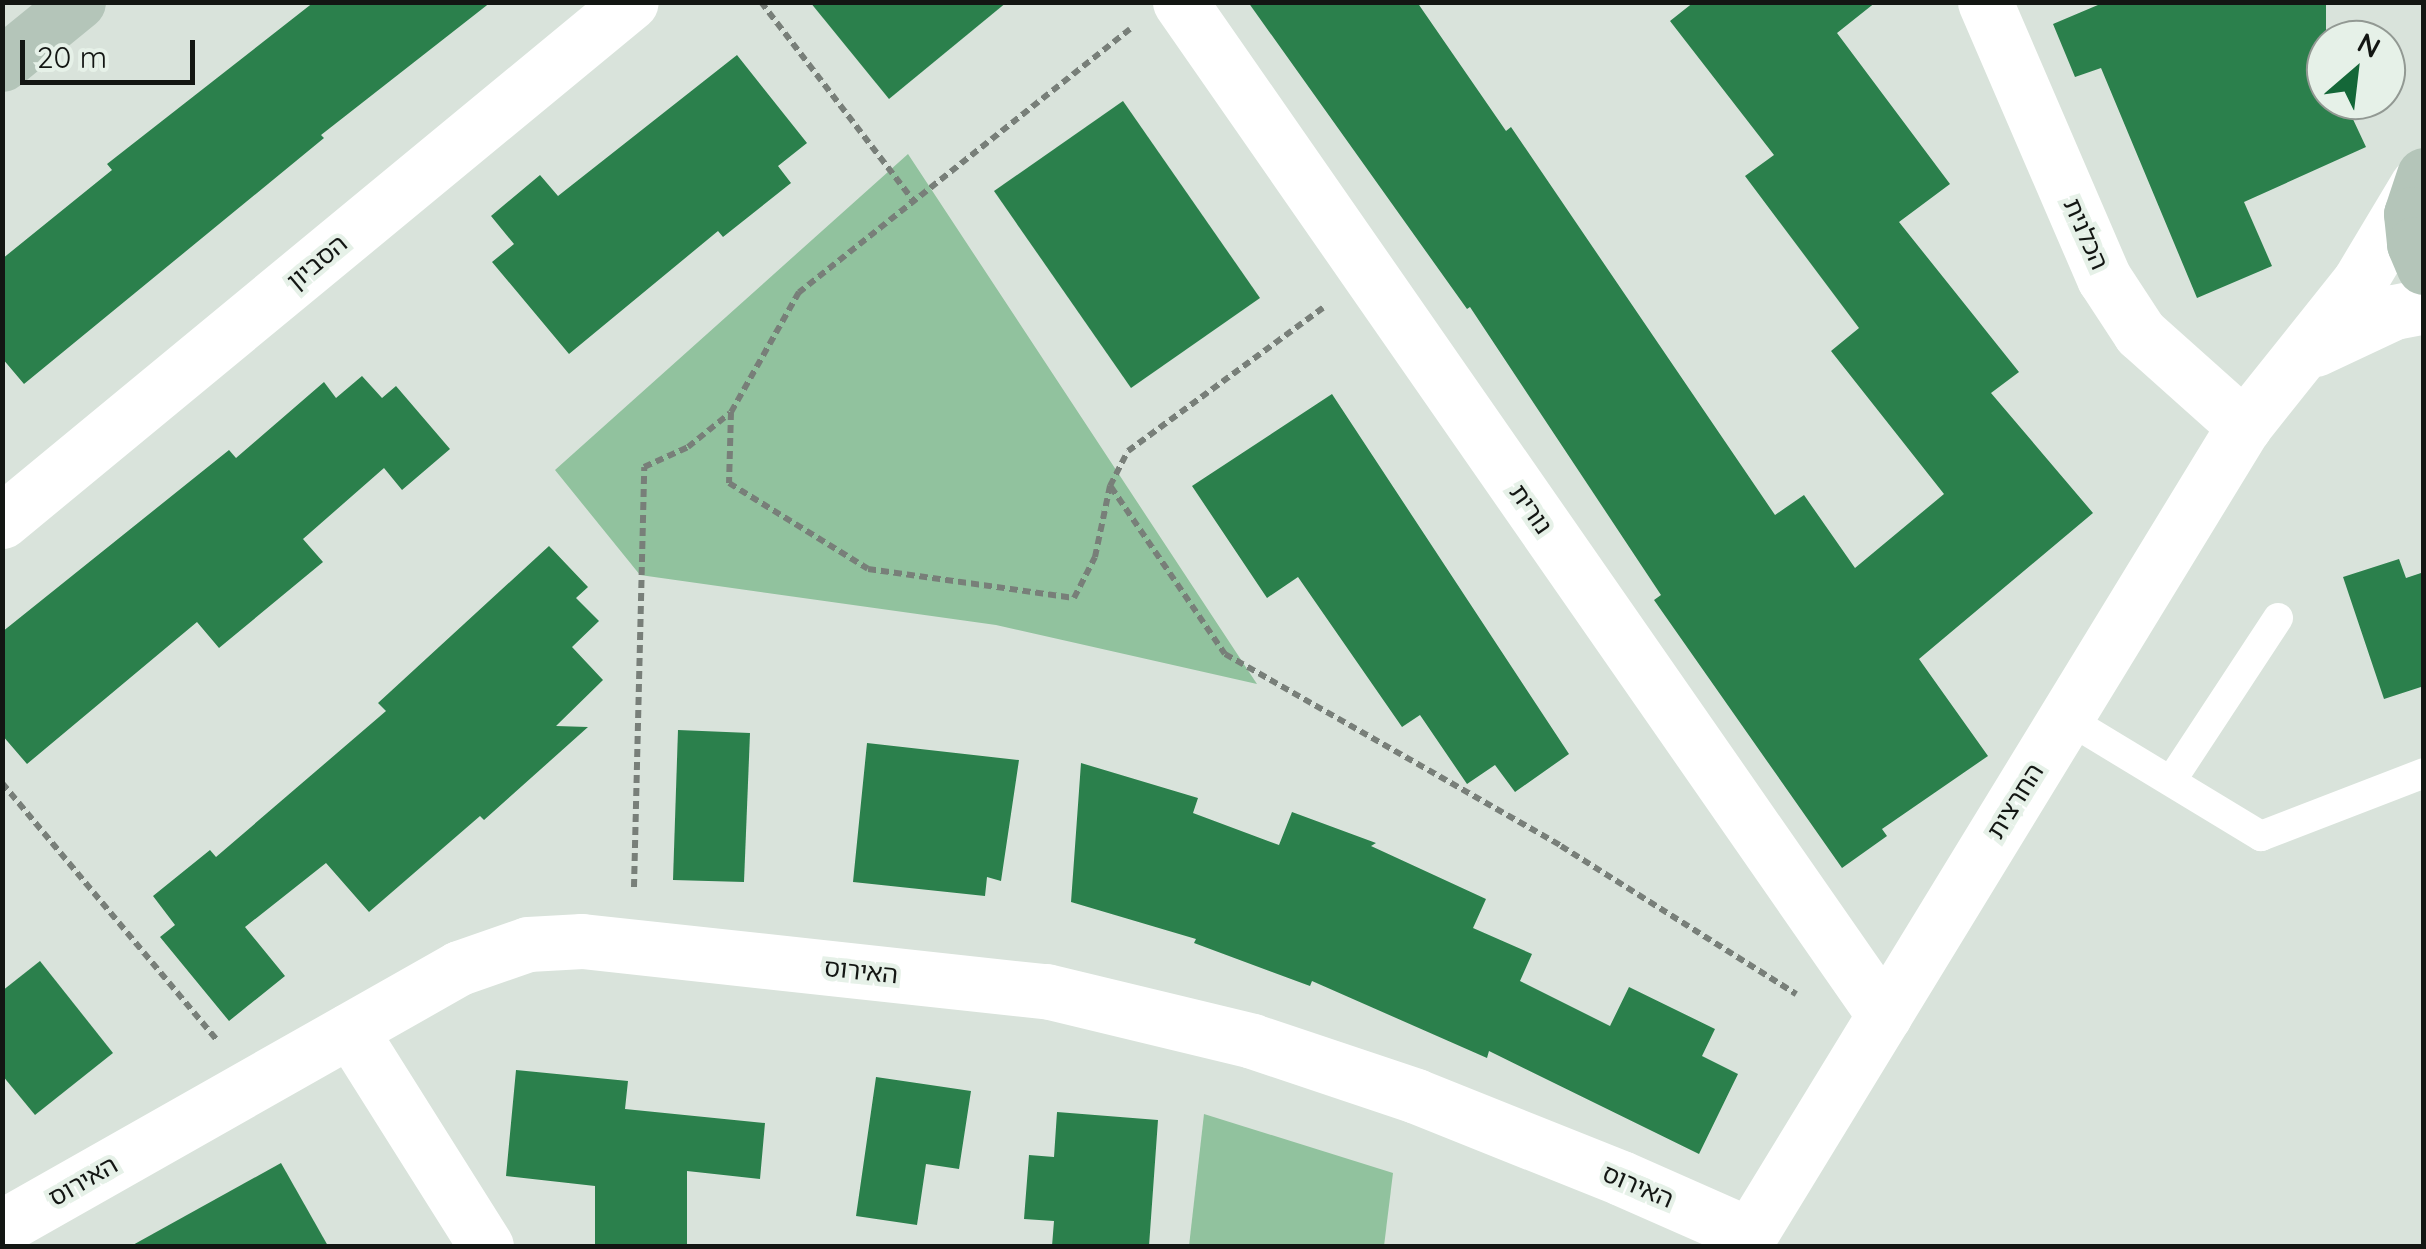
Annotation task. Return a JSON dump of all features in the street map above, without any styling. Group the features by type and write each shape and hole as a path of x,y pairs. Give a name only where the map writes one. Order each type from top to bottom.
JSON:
{"street":[{"name":"הסביון","path":"2,521 631,2"},
{"name":"נורית","path":"1180,2 1876,1028"},
{"name":"הכלנית","path":"1986,2 2104,278 2140,333 2244,426"},
{"path":"2,64 66,10"},
{"name":"החרצית","path":"1746,1241 2244,426 2359,282 2394,230 2420,180"},
{"path":"2420,180 2411,214 2414,244 2424,266"},
{"name":"החרצית","path":"2295,360 2350,330 2394,312 2424,306"},
{"name":"האירוס","path":"2,1226 459,968 528,944 582,941 1046,991 1252,1041 1416,1096 1621,1178 1746,1241"},
{"path":"350,1030 486,1246"}],"lane":[{"path":"2171,781 2278,618"},
{"path":"2066,718 2261,836 2424,773"}],"path":[{"path":"761,2 913,200"},
{"path":"633,946 644,468 688,446 730,412 799,292 1132,27"},
{"path":"730,412 729,483 868,569 1074,598 1095,558 1110,486 1128,452 1368,275"},
{"path":"1110,486 1226,654 1876,1028"},
{"path":"2,784 254,1084"}],"green space":[{"path":"908,154 1257,684 996,625 640,575 555,470"},
{"path":"1204,1114 1393,1173 1384,1246 1189,1246"}],"building":[{"path":"314,2 491,2 321,135 324,138 24,384 2,358 2,259 112,170 107,164"},
{"path":"810,2 1007,2 889,99"},
{"path":"1248,2 1417,2 1506,131 1511,127 1775,515 1804,495 1855,568 1944,494 1831,351 1859,328 1745,176 1774,155 1670,21 1694,2 1876,2 1837,33 1950,184 1899,222 2019,372 1991,393 2093,513 1919,659 1988,756 1882,829 1887,836 1842,868 1654,600 1661,595 1470,307 1467,309"},
{"path":"2105,2 2326,2 2326,20 2306,20 2306,120 2353,120 2366,147 2244,202 2272,266 2197,298 2101,68 2075,77 2053,24"},
{"path":"737,55 807,143 778,166 791,183 723,237 718,231 569,354 492,262 514,244 491,216 540,175 558,196"},
{"path":"1123,101 1260,298 1131,388 994,191"},
{"path":"362,376 382,398 396,386 450,449 402,490 384,468 303,539 323,562 219,648 197,622 27,764 2,735 2,632 229,450 236,458 324,382 336,398"},
{"path":"1332,394 1569,754 1515,792 1495,765 1467,784 1420,715 1402,727 1298,577 1267,598 1192,486"},
{"path":"549,546 588,587 576,598 599,621 572,647 603,680 556,726 588,727 484,820 480,816 369,912 326,863 245,927 285,976 229,1021 160,937 175,925 153,896 210,850 216,857 386,711 378,703"},
{"path":"2399,559 2406,578 2424,572 2424,686 2384,699 2343,577"},
{"path":"678,730 750,733 744,882 673,880"},
{"path":"867,743 1019,760 1001,881 987,877 985,896 853,882"},
{"path":"1081,763 1198,798 1193,813 1279,845 1292,812 1376,843 1371,846 1486,899 1473,928 1532,954 1520,981 1610,1026 1629,987 1715,1029 1702,1056 1738,1074 1699,1154 1489,1051 1487,1058 1312,981 1310,986 1194,943 1196,939 1071,902"},
{"path":"40,961 113,1053 35,1115 2,1075 2,991"},
{"path":"516,1070 628,1081 625,1109 765,1123 760,1179 687,1171 687,1246 595,1246 595,1186 506,1176"},
{"path":"876,1077 971,1091 959,1169 926,1164 917,1225 856,1216"},
{"path":"1057,1112 1158,1120 1149,1246 1052,1246 1054,1221 1024,1219 1029,1155 1054,1157"},
{"path":"281,1163 328,1246 131,1246"}]}
